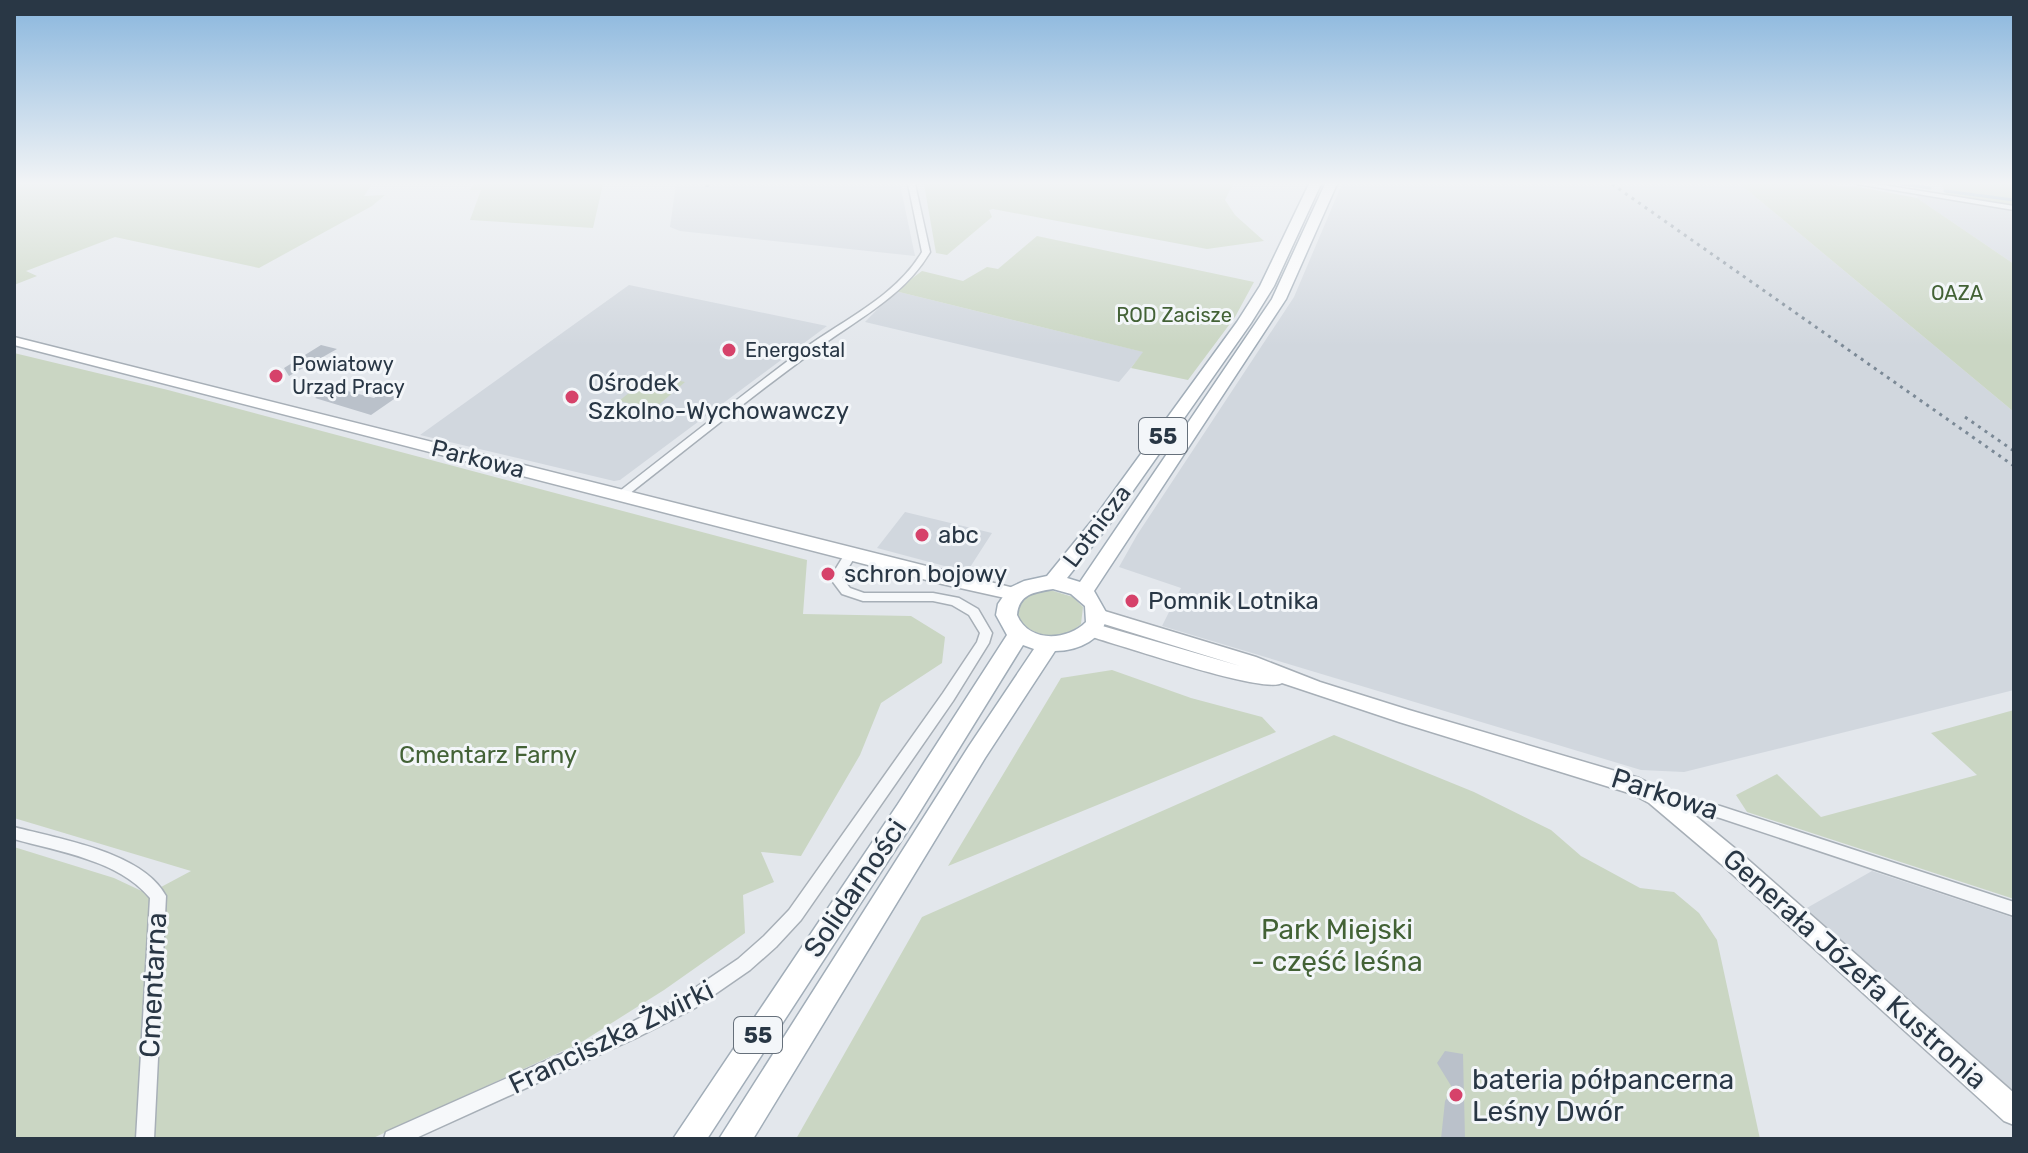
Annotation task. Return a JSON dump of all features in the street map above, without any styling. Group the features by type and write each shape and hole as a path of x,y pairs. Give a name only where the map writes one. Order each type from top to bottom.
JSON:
{"main road":[{"name":"Lotnicza","path":"1053,582 1102,521 1252,312 1289,238"},
{"name":"Lotnicza","path":"1084,591 1279,299 1307,238"},
{"path":"1053,582 1084,591 1094,602 1095,622 1073,641 1048,645 1018,635 1005,615 1010,599 1031,584 1053,582"},
{"name":"Solidarności","path":"689,1139 907,811 1018,635"},
{"name":"Solidarności","path":"735,1139 816,1014 977,752 1048,645"}],"street":[{"path":"620,496 813,347 873,306 917,265 926,252 923,238"},
{"name":"Parkowa","path":"14,341 942,578 1010,599"},
{"name":"Franciszka Żwirki","path":"393,1139 707,994 770,945 795,915 948,697 983,643 986,633 974,611 947,598 879,597 848,593 838,586 836,578 850,555"},
{"name":"Parkowa","path":"1095,622 1242,674 1313,687 1452,732 1619,779 1657,797 1720,812 2014,909"},
{"name":"Generała Józefa Kustronia","path":"1657,797 1805,922 2014,1111"},
{"name":"Cmentarna","path":"14,833 125,868 150,882 158,896 145,1139"}],"shaded area":[{"path":"744,238 911,238 915,256"},
{"path":"1319,238 1805,238 2014,412 2014,690 1684,772 1641,770 1162,626 1181,588 1119,567 1294,297"},
{"path":"1976,238 2014,238 2014,264"},
{"name":"Ośrodek Szkolno-Wychowawczy","path":"629,285 827,326 620,480 420,435"},
{"path":"895,291 1144,352 1119,382 865,322"},
{"path":"905,512 992,533 967,572 877,548"},
{"path":"1872,871 2014,918 2014,1091 1805,909"}],"green space":[{"path":"14,238 113,238 26,271 37,276 14,285"},
{"path":"119,238 314,238 259,268"},
{"path":"933,238 967,238 947,255 936,253"},
{"name":"ROD Zacisze","path":"1035,238 1046,238 1254,282 1235,317 1188,380 1131,368 1143,352 895,291 922,271 963,281 987,267 998,269"},
{"path":"1147,238 1260,238 1264,241 1207,249"},
{"name":"OAZA","path":"1805,238 1976,238 2014,264 2014,412"},
{"name":"Cmentarz Farny","path":"14,353 168,390 807,560 803,614 911,616 945,637 942,663 881,703 860,755 801,856 761,852 774,882 743,895 745,933 664,990 580,1043 371,1139 14,1139 14,847 114,878 148,894 191,871 14,818"},
{"path":"651,375 685,382 654,409 619,401"},
{"path":"1050,590 1073,597 1083,607 1081,624 1065,634 1047,636 1031,630 1017,617 1022,600 1034,593"},
{"path":"1112,670 1191,698 1262,717 1276,732 948,866 1061,678"},
{"path":"2014,710 2014,899 1747,812 1736,795 1777,774 1821,817 1977,775 1931,733"},
{"name":"Park Miejski - część leśna","path":"1334,735 1474,792 1551,830 1581,856 1640,888 1674,892 1699,913 1717,940 1760,1139 796,1139 922,917"}],"building":[{"path":"321,345 337,349 289,376 284,368"},
{"path":"332,387 374,398 381,393 397,397 371,415 315,398"},
{"name":"bateria półpancerna Leśny Dwór","path":"1445,1051 1463,1054 1465,1139 1441,1139 1445,1101 1453,1089 1437,1063"}],"railway":[{"path":"1689,238 2014,466"},
{"path":"1965,417 2014,451"}],"place":[{"name":"Energostal","path":"729,350"},
{"name":"Powiatowy Urząd Pracy","path":"276,376"},
{"name":"Ośrodek Szkolno-Wychowawczy","path":"572,397"},
{"name":"abc","path":"922,535"},
{"name":"schron bojowy","path":"828,574"},
{"name":"Pomnik Lotnika","path":"1132,601"},
{"name":"bateria półpancerna Leśny Dwór","path":"1456,1095"}]}
